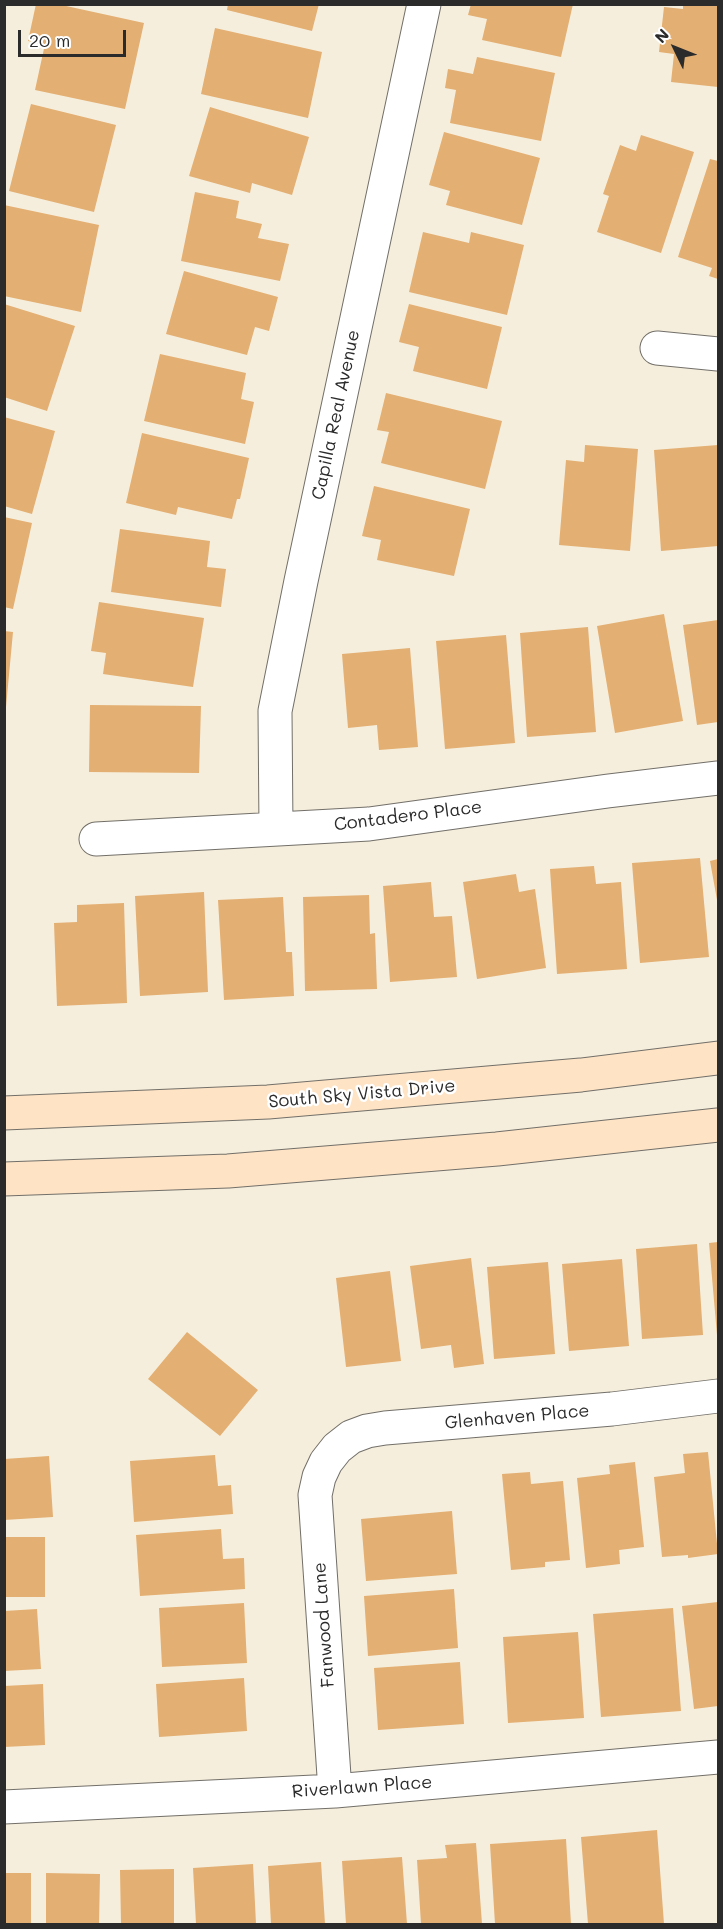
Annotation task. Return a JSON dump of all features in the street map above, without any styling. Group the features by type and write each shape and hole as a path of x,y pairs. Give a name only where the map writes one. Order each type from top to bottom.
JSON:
{"main road":[{"name":"South Sky Vista Drive","path":"4,1113 268,1102 582,1075 718,1058"},
{"path":"4,1179 250,1169 497,1149 718,1125"}],"street":[{"name":"Capilla Real Avenue","path":"276,829 275,711 424,4"},
{"path":"657,348 718,354"},
{"name":"Contadero Place","path":"96,838 369,824 718,778"},
{"name":"Glenhaven Place","path":"326,1462 337,1448 351,1437 367,1431 612,1409 718,1396"},
{"name":"Fanwood Lane","path":"326,1462 319,1477 315,1495 335,1791"},
{"name":"Riverlawn Place","path":"4,1808 335,1791 718,1757"}],"building":[{"path":"36,4 57,4 144,23 125,109 35,90 45,44 28,41"},
{"path":"228,4 319,4 312,31 227,10"},
{"path":"471,4 573,4 561,57 482,40 487,19 468,15"},
{"path":"683,4 718,4 718,87 671,82 674,54 659,52 664,7 683,9"},
{"path":"215,28 322,52 308,118 201,94"},
{"path":"477,57 555,73 541,141 450,123 456,90 445,88 448,69 473,74"},
{"path":"31,104 116,125 94,212 9,191"},
{"path":"210,107 309,137 292,195 252,183 250,193 189,176"},
{"path":"444,132 540,158 522,225 446,205 450,191 429,185"},
{"path":"641,135 694,152 661,253 597,232 609,196 603,194 620,145 636,151"},
{"path":"710,159 718,161 718,279 709,276 712,268 678,257"},
{"path":"195,192 239,201 236,218 262,224 258,238 289,244 280,281 181,261"},
{"path":"4,205 99,225 81,312 4,296"},
{"path":"423,232 469,243 471,232 524,245 507,315 409,292"},
{"path":"184,271 278,297 269,331 255,327 247,355 166,334"},
{"path":"4,304 75,326 47,411 4,397"},
{"path":"409,304 502,327 487,389 413,371 419,347 399,342"},
{"path":"160,354 246,373 241,399 254,402 245,444 144,421"},
{"path":"386,393 502,421 485,489 381,463 389,432 377,430"},
{"path":"4,417 55,431 32,514 4,506"},
{"path":"142,433 249,458 240,499 237,499 232,519 178,507 176,515 126,503"},
{"path":"585,445 638,449 630,551 559,545 566,460 584,462"},
{"path":"718,445 718,546 661,551 654,450"},
{"path":"374,486 470,509 454,576 377,560 381,540 362,536"},
{"path":"4,517 32,523 13,609 4,607"},
{"path":"120,529 210,541 207,567 226,569 221,607 111,592"},
{"path":"99,602 204,618 193,687 103,674 106,653 91,651"},
{"path":"664,614 683,721 615,733 597,626"},
{"path":"718,620 718,722 697,725 683,625"},
{"path":"588,627 596,732 527,737 520,633"},
{"path":"4,631 13,632 6,707 4,707"},
{"path":"506,635 515,743 445,749 436,641"},
{"path":"410,648 418,747 379,750 377,725 348,728 342,654"},
{"path":"90,705 201,706 199,773 89,772"},
{"path":"700,858 709,957 640,963 632,863"},
{"path":"718,859 718,900 717,900 710,861"},
{"path":"594,866 596,884 621,882 627,969 557,974 550,869"},
{"path":"516,874 519,892 535,889 546,968 477,979 463,882"},
{"path":"431,882 434,917 452,916 457,977 390,982 383,886"},
{"path":"204,892 208,992 140,996 135,896"},
{"path":"369,895 370,934 375,933 377,989 305,991 303,897"},
{"path":"283,897 286,952 292,952 294,996 224,1000 218,900"},
{"path":"124,903 127,1003 57,1006 54,923 77,922 77,905"},
{"path":"718,1242 718,1334 717,1335 709,1243"},
{"path":"697,1244 703,1335 642,1339 636,1249"},
{"path":"471,1258 484,1364 454,1368 451,1345 421,1349 410,1266"},
{"path":"622,1259 629,1346 569,1351 562,1264"},
{"path":"548,1262 555,1354 494,1359 487,1267"},
{"path":"390,1271 401,1361 346,1367 336,1278"},
{"path":"187,1332 258,1390 220,1436 148,1379"},
{"path":"708,1452 718,1554 688,1558 688,1555 662,1557 654,1477 685,1473 683,1454"},
{"path":"215,1455 218,1486 231,1485 233,1514 134,1522 130,1461"},
{"path":"49,1456 53,1517 4,1520 4,1459"},
{"path":"635,1462 644,1547 619,1550 620,1564 586,1568 577,1478 610,1474 609,1465"},
{"path":"530,1472 531,1484 563,1481 570,1560 545,1562 545,1567 511,1570 502,1474"},
{"path":"452,1511 457,1574 366,1581 361,1519"},
{"path":"221,1529 223,1559 244,1558 245,1589 140,1596 136,1535"},
{"path":"4,1537 45,1537 45,1597 4,1597"},
{"path":"454,1589 458,1648 368,1656 364,1596"},
{"path":"718,1602 718,1706 694,1709 682,1606"},
{"path":"244,1603 247,1663 162,1667 159,1608"},
{"path":"673,1608 681,1711 601,1717 593,1614"},
{"path":"37,1609 41,1669 4,1671 4,1611"},
{"path":"578,1632 584,1718 508,1723 503,1637"},
{"path":"460,1662 464,1724 378,1730 374,1668"},
{"path":"244,1678 247,1731 159,1737 156,1684"},
{"path":"43,1684 45,1745 4,1747 4,1686"},
{"path":"657,1830 664,1924 588,1924 581,1837"},
{"path":"566,1839 571,1924 495,1924 490,1844"},
{"path":"476,1843 482,1924 421,1924 417,1860 447,1858 445,1845"},
{"path":"402,1857 407,1924 346,1924 342,1861"},
{"path":"321,1862 325,1924 271,1924 268,1866"},
{"path":"253,1864 256,1924 196,1924 193,1868"},
{"path":"174,1869 174,1924 121,1924 120,1870"},
{"path":"4,1873 31,1873 31,1924 4,1924"},
{"path":"46,1873 100,1874 99,1924 46,1924"}]}
